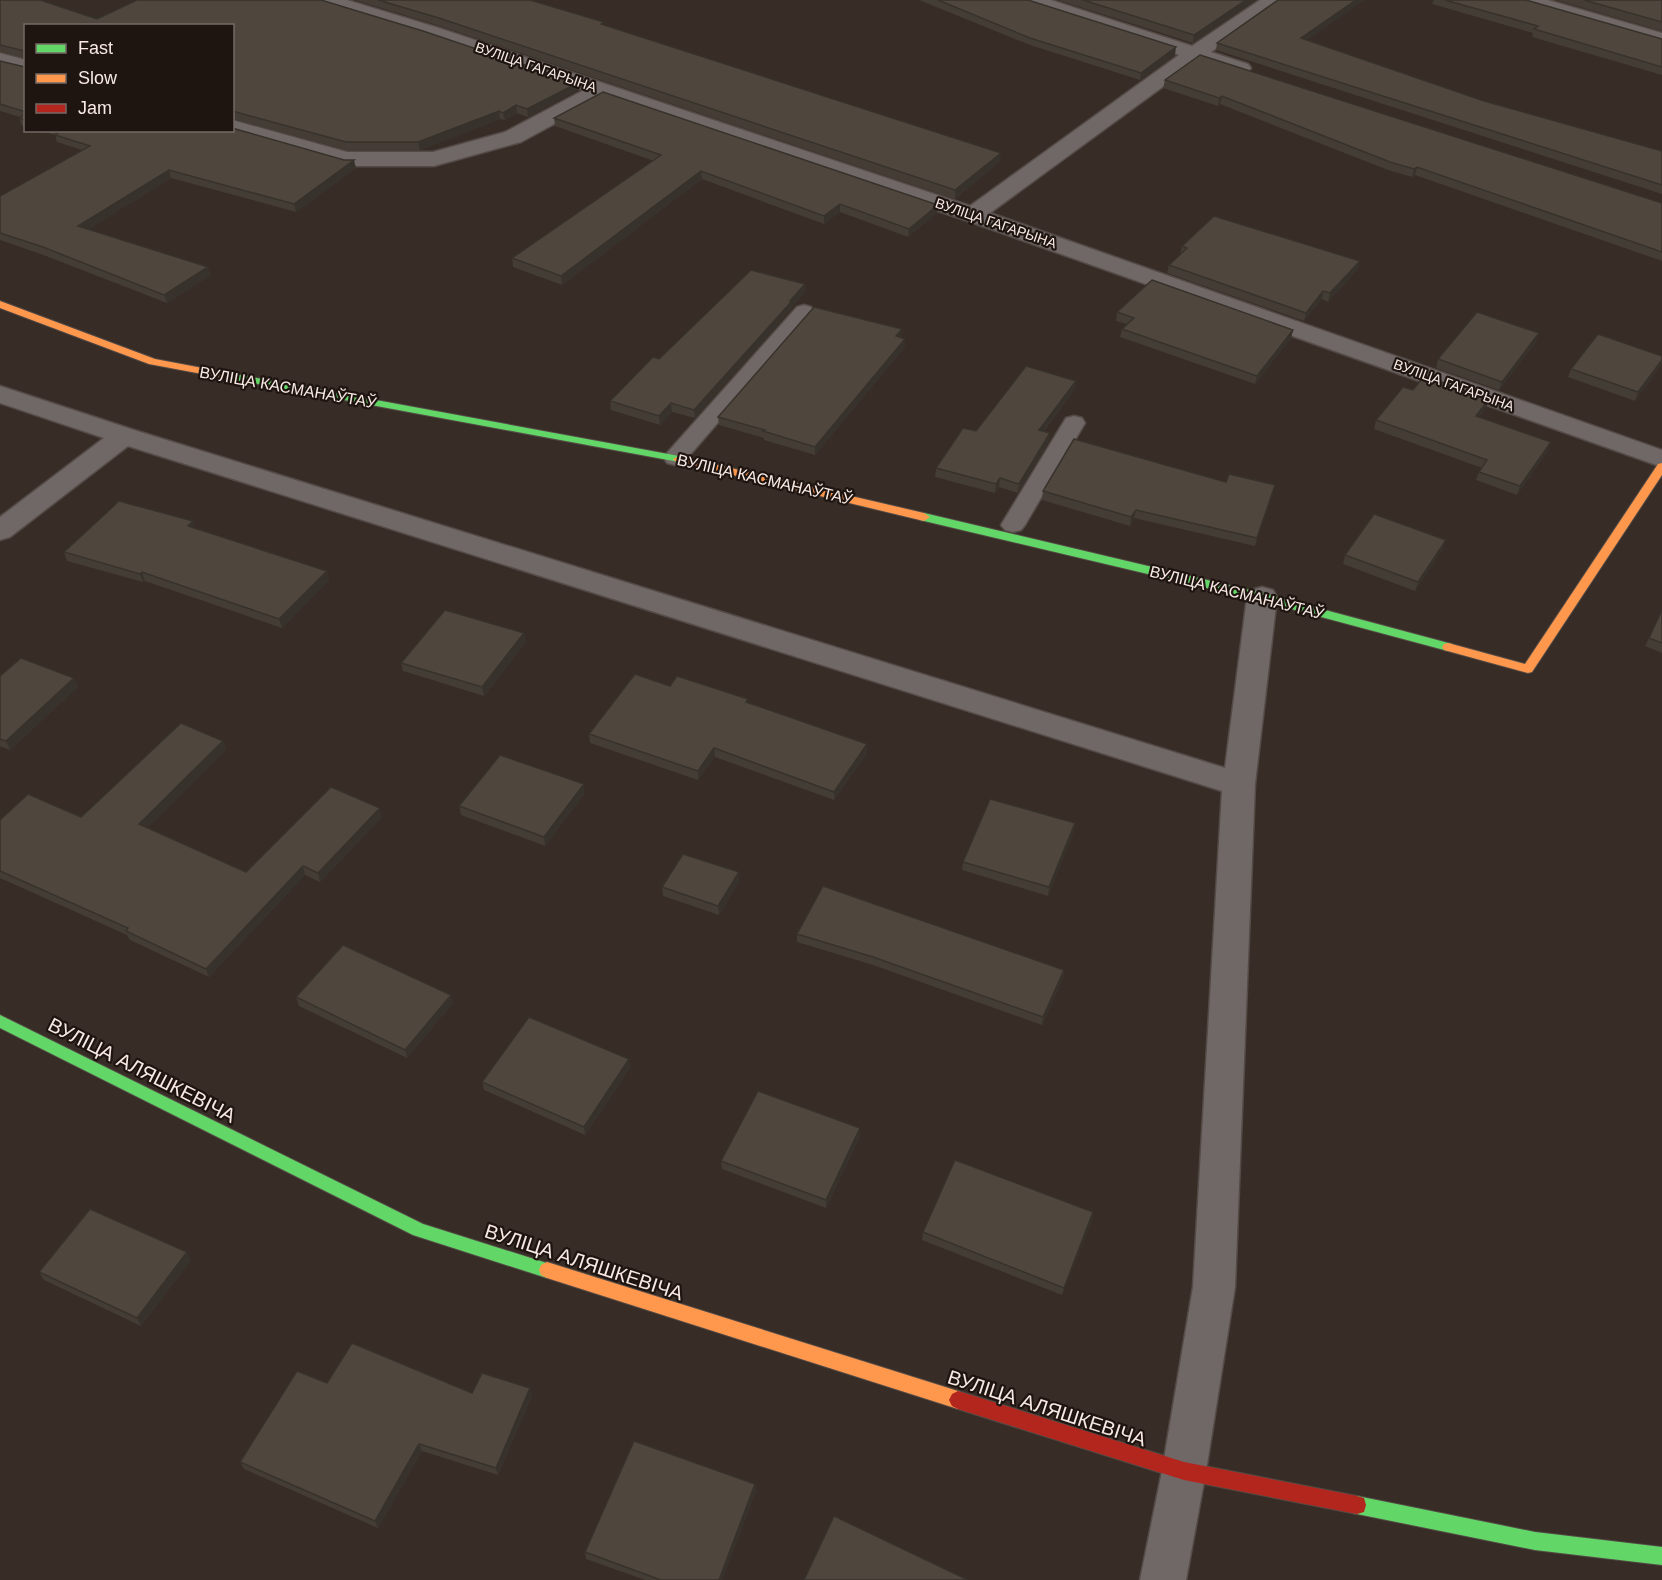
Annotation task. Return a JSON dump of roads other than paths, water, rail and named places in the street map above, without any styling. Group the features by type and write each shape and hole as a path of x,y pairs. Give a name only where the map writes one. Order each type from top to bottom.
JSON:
{"street":[{"name":"ВУЛІЦА ГАГАРЫНА","path":"326,0 432,32 974,214 1662,459"},
{"path":"1031,0 1263,75"},
{"path":"974,214 1195,53 1274,0"},
{"path":"1527,0 1662,39"},
{"path":"0,59 24,66"},
{"path":"234,127 346,159 434,159 513,136 603,89"},
{"name":"ВУЛІЦА КАСМАНАЎТАЎ","path":"0,304 153,362 675,458 1262,597 1528,669 1662,466"},
{"path":"0,394 124,436 1239,784"},
{"path":"0,531 124,436"},
{"path":"1163,1580 1184,1471 1214,1287 1239,784 1262,597"},
{"name":"ВУЛІЦА АЛЯШКЕВІЧА","path":"0,1021 419,1230 1184,1471 1535,1541 1662,1556"}],"lane":[{"path":"675,458 804,311"},
{"path":"1013,525 1074,423"}]}
